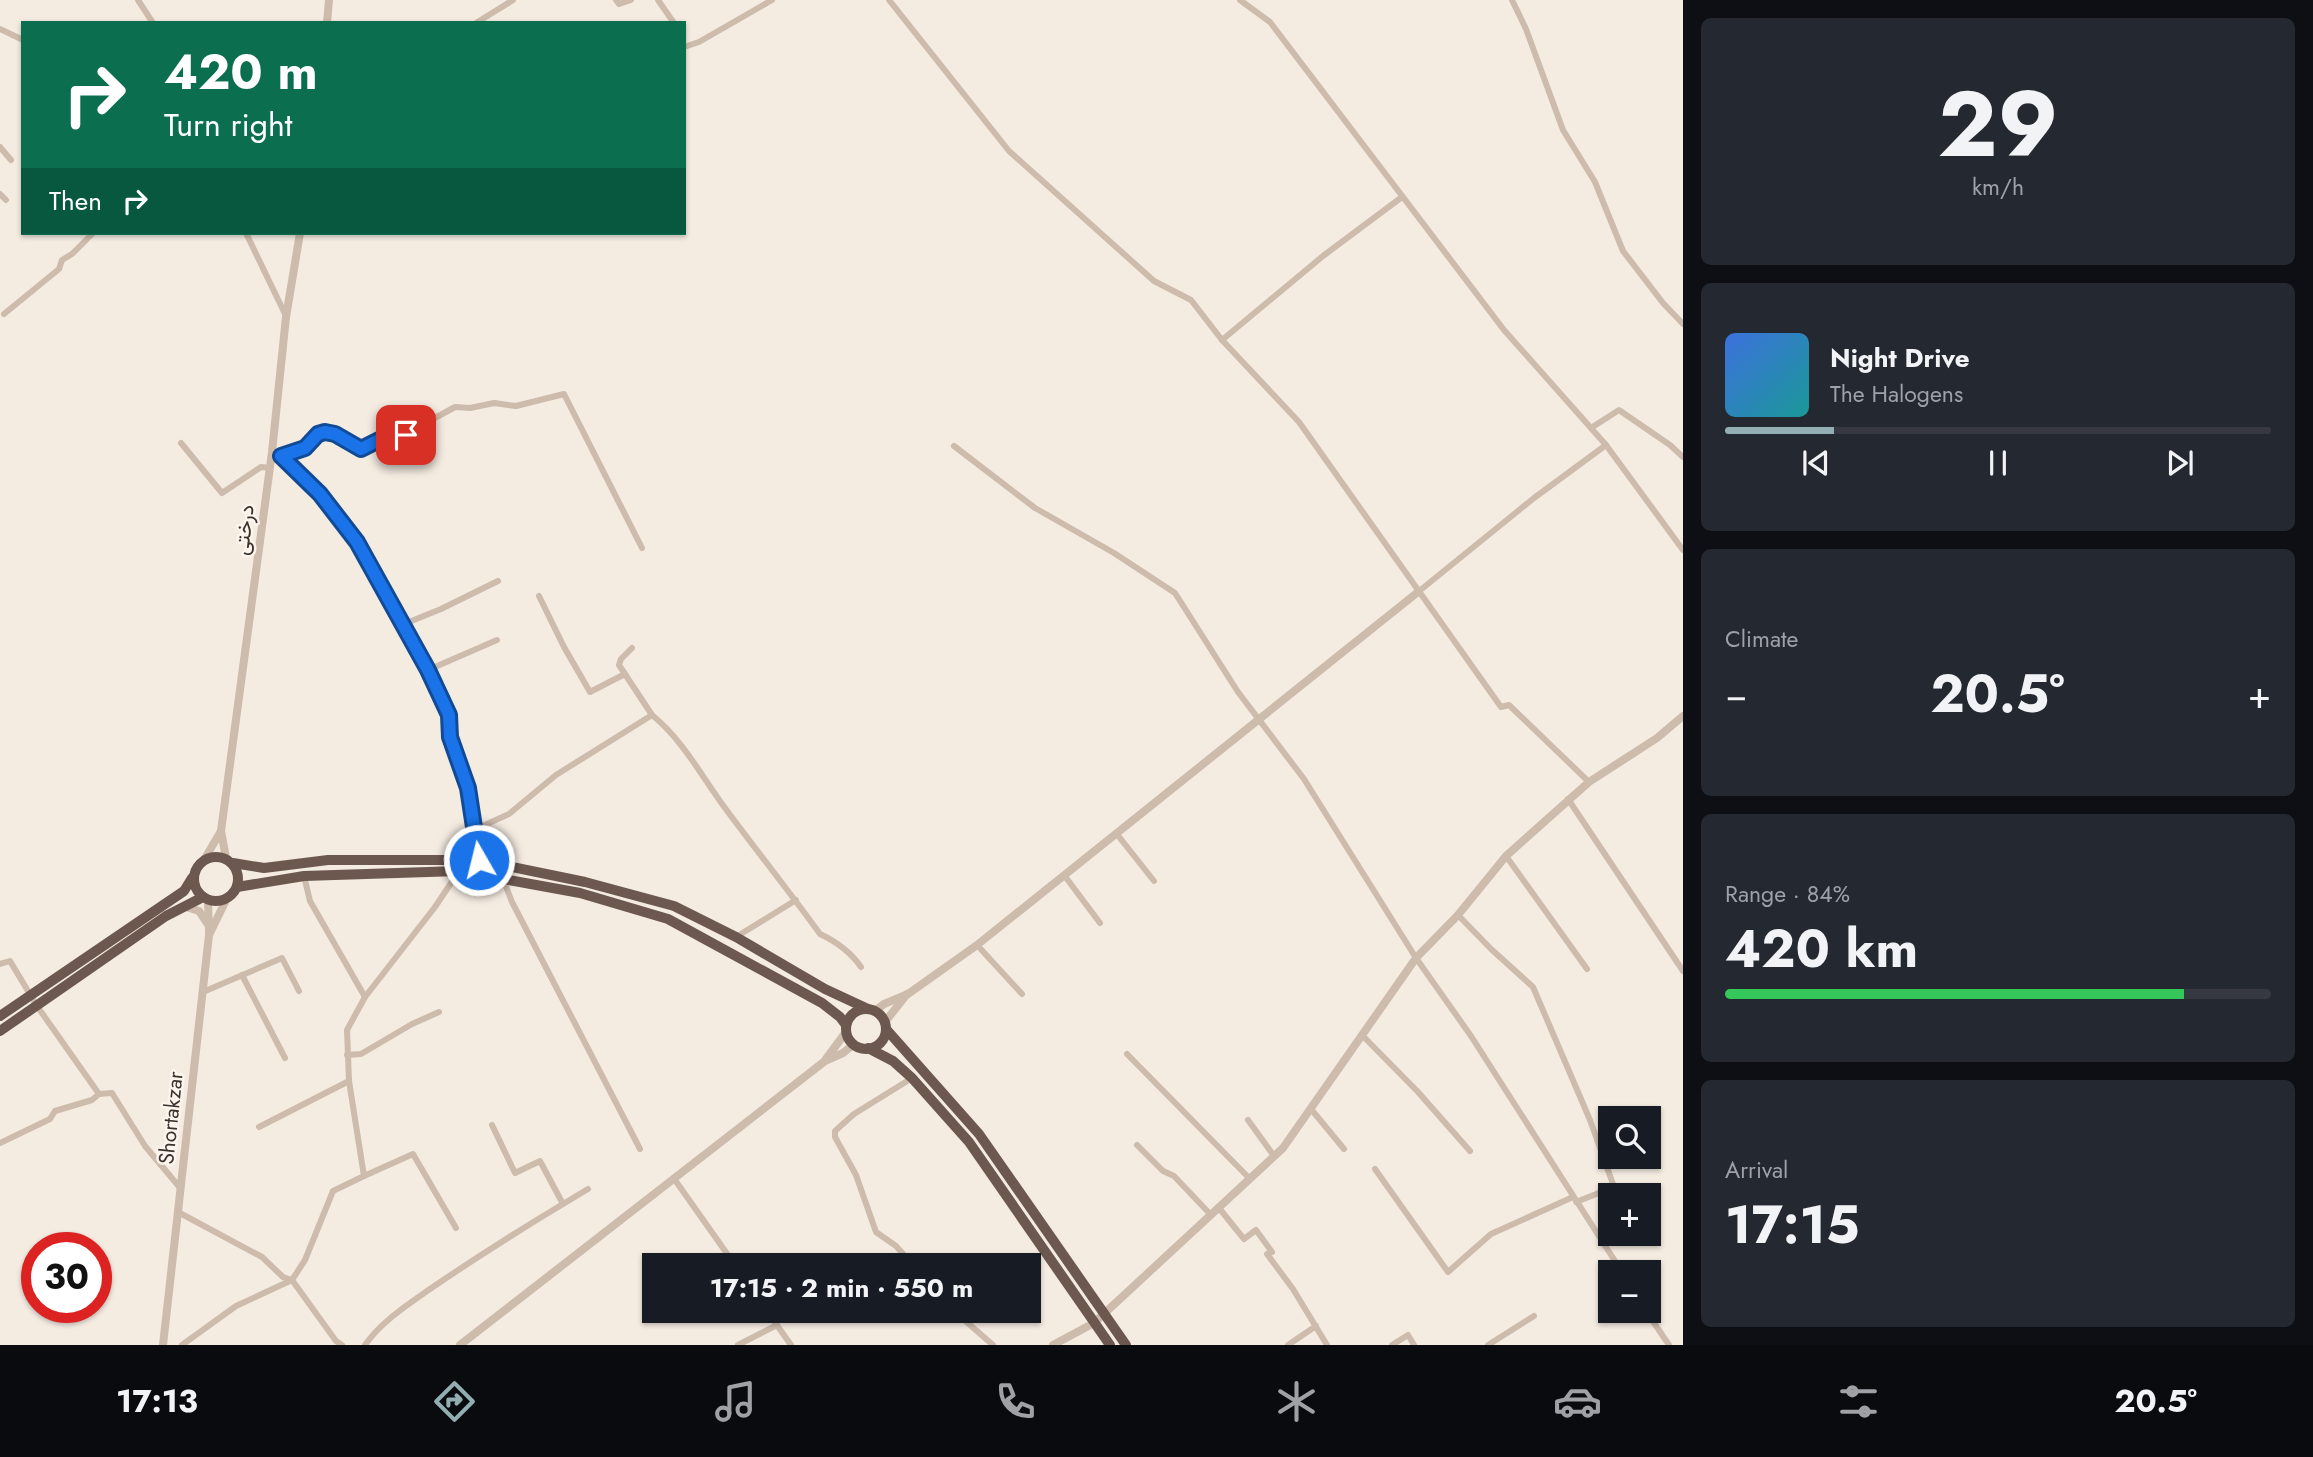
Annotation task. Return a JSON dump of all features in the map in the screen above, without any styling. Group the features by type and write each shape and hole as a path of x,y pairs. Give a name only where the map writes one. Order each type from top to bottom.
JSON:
{"highway":[{"path":"0,1016 184,891 194,871 204,860 218,856 229,861 264,867 328,860 479,860 585,882 674,906 736,937 825,989 872,1010 979,1134 1126,1345"},
{"path":"0,1031 166,916 206,899 220,901 228,898 237,887 237,870 229,861"},
{"path":"237,887 304,876 459,871 580,892 668,919 822,1003 840,1017 854,1044 893,1061 912,1078 969,1142 1110,1345"},
{"path":"192,878 198,892 206,899"},
{"path":"846,1029 854,1013 872,1010"},
{"path":"868,1048 881,1042 885,1025"}],"street":[{"path":"138,0 152,21"},
{"path":"327,21 329,0"},
{"path":"479,21 513,0"},
{"path":"616,0 619,4 631,0"},
{"path":"657,0 673,21"},
{"path":"686,46 699,42 772,0"},
{"path":"889,0 1009,151 1154,281 1191,300 1222,340 1298,422 1501,707 1509,705 1590,782"},
{"path":"1240,0 1270,22 1504,330 1606,445 1683,550"},
{"path":"1513,0 1563,130 1595,183 1623,251 1662,303 1683,324"},
{"path":"0,29 21,39"},
{"path":"0,147 11,160"},
{"path":"0,194 6,200"},
{"path":"1222,340 1323,256 1402,197"},
{"path":"4,314 59,269 62,260 91,235"},
{"path":"248,235 286,317"},
{"name":"درختی","path":"221,831 270,468 286,317 300,235"},
{"path":"281,456 305,448 318,434 325,432 335,434 361,449 379,440 395,440 455,407 470,408 494,403 516,406 565,394 642,548"},
{"path":"1591,428 1619,410 1683,457"},
{"path":"181,443 222,492 261,467 270,468"},
{"path":"872,1010 908,994 977,945 1534,498 1606,445"},
{"path":"954,446 1035,508 1114,553 1175,593 1238,692 1304,779 1416,958 1471,1036 1614,1260"},
{"path":"272,452 281,456 320,494 357,542 428,670 449,715 450,737 468,788 479,860"},
{"path":"404,624 441,610 498,581"},
{"path":"539,596 590,692 625,674"},
{"path":"428,670 497,640"},
{"path":"632,648 619,663 652,716 664,725 690,757 820,934 839,943 861,967"},
{"path":"474,830 509,814 556,775 652,716"},
{"path":"1053,1345 1094,1323 1283,1148 1416,958 1458,915 1506,856 1568,799 1657,738 1683,716"},
{"path":"1568,799 1683,971"},
{"path":"204,860 221,831"},
{"path":"221,831 229,861"},
{"path":"1116,833 1154,881"},
{"path":"1506,856 1587,969"},
{"path":"363,1176 349,1081 347,1030 365,997 435,908 459,871"},
{"path":"1064,875 1100,923"},
{"path":"304,876 310,901 365,997"},
{"path":"503,879 512,902 640,1149"},
{"name":"Shortakzar","path":"163,1345 209,935 228,898"},
{"path":"206,899 209,935"},
{"path":"736,937 796,900"},
{"path":"186,907 200,911 208,924"},
{"path":"1375,1169 1448,1272 1491,1234 1574,1199 1614,1187 1590,1120 1534,987 1458,915"},
{"path":"977,945 1022,994"},
{"path":"203,992 282,958 299,991"},
{"path":"0,964 10,961 37,1006 99,1094"},
{"path":"242,975 285,1058"},
{"path":"885,1025 908,994"},
{"path":"347,1055 362,1054 412,1024 439,1012"},
{"path":"825,1061 846,1029"},
{"path":"1362,1035 1418,1092 1470,1151"},
{"path":"460,1345 825,1061 843,1053 854,1044"},
{"path":"1127,1054 1250,1179"},
{"path":"902,1253 876,1233 856,1175 835,1137 835,1132 848,1118 912,1078"},
{"path":"259,1127 349,1081"},
{"path":"0,1143 50,1119 55,1111 92,1100 99,1094 112,1093 145,1146 181,1189"},
{"path":"1311,1109 1344,1149"},
{"path":"1248,1120 1274,1156"},
{"path":"492,1125 515,1174 540,1161 563,1204"},
{"path":"1137,1145 1163,1171 1174,1176 1211,1215"},
{"path":"182,1345 236,1306 292,1279 305,1260 333,1191 413,1154 456,1228"},
{"path":"675,1180 727,1253"},
{"path":"365,1345 373,1333 414,1300 481,1253 588,1189"},
{"path":"1219,1208 1244,1238 1256,1230 1272,1252 1267,1254 1327,1345"},
{"path":"178,1212 262,1257 283,1277 292,1279 336,1341 342,1345"},
{"path":"1488,1345 1534,1316"},
{"path":"968,1323 993,1345"},
{"path":"1655,1323 1669,1345"},
{"path":"738,1345 777,1325 791,1345"},
{"path":"1288,1345 1316,1326"},
{"path":"1392,1345 1408,1335 1414,1345"}],"route":[{"path":"406,435 389,442 379,440 361,449 335,434 325,432 318,434 305,448 281,456 320,494 357,542 428,670 449,715 450,737 468,788 479,860"}]}
